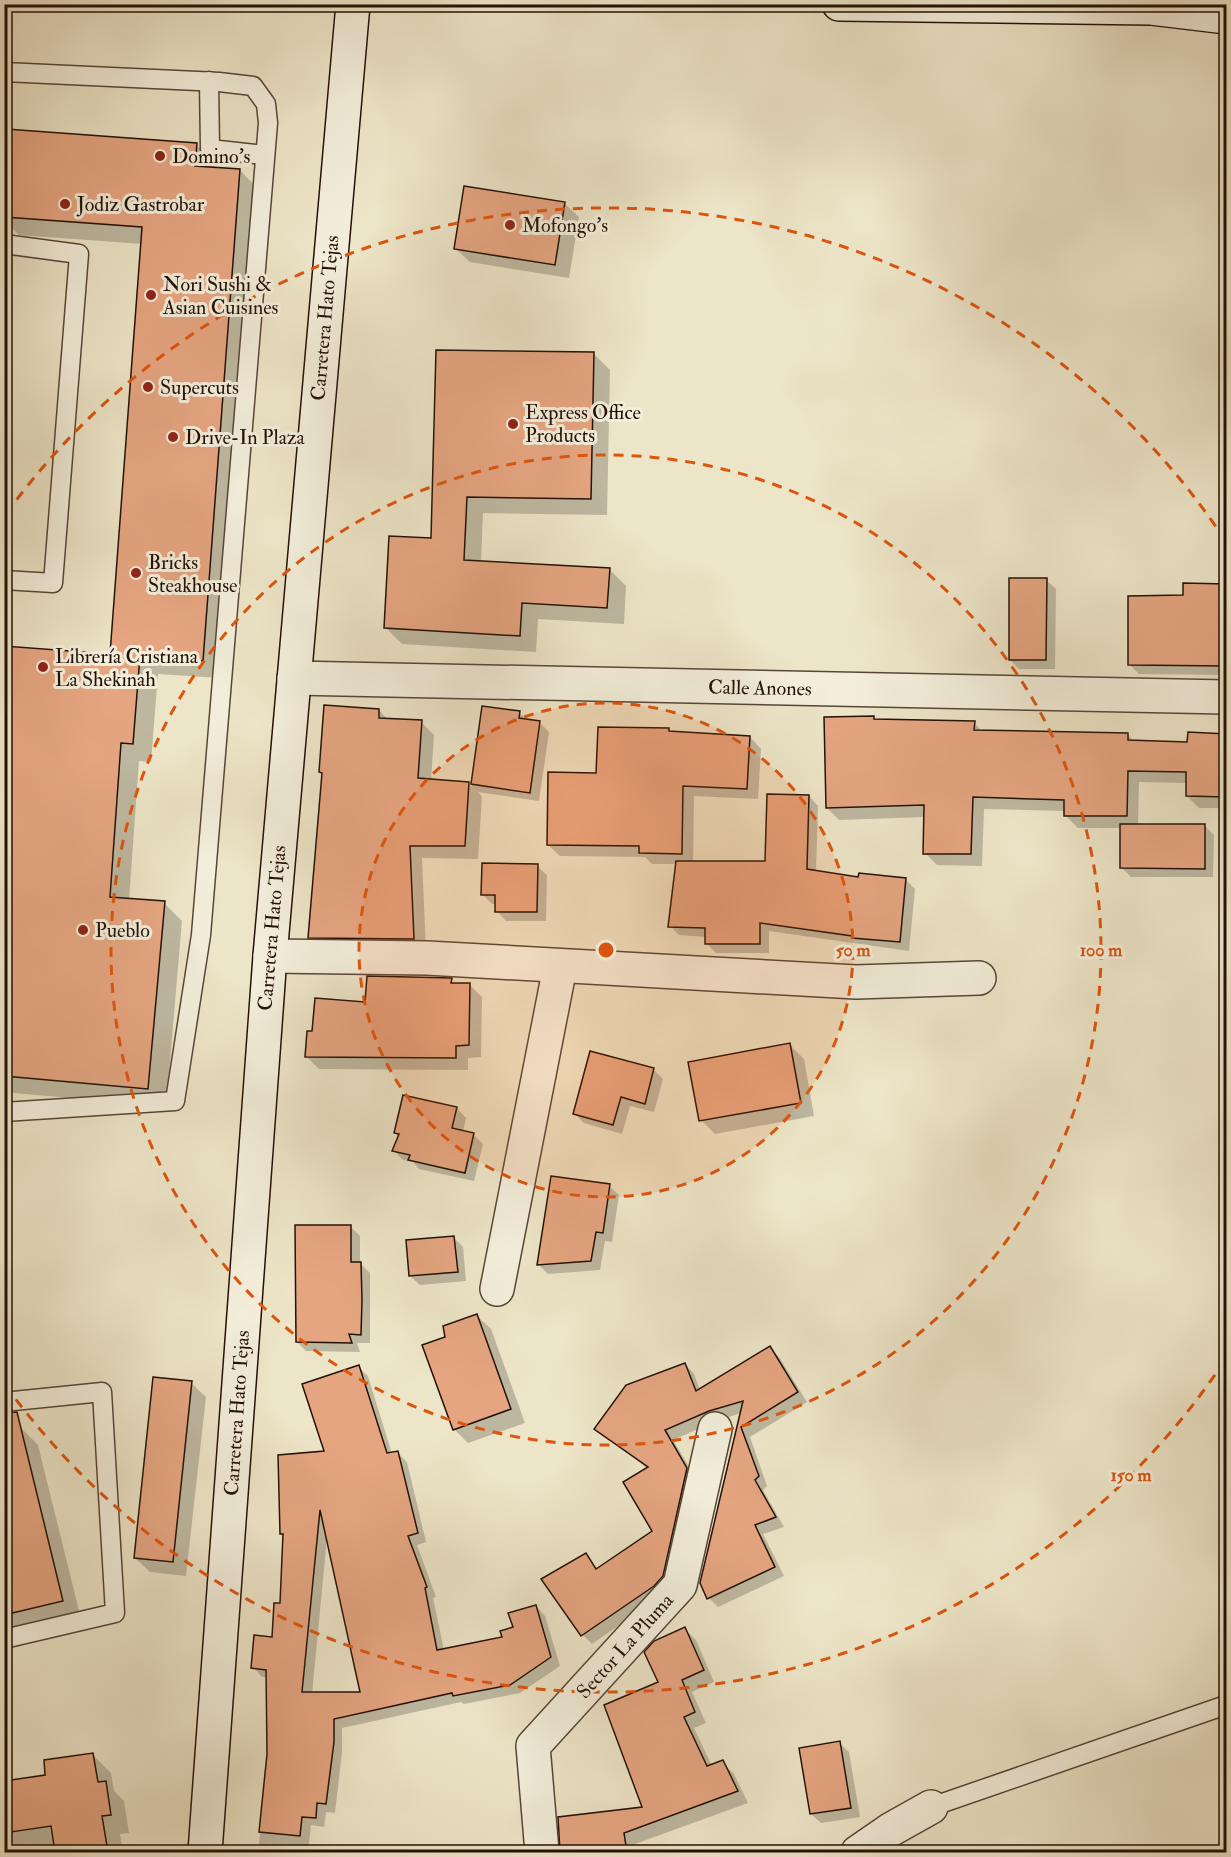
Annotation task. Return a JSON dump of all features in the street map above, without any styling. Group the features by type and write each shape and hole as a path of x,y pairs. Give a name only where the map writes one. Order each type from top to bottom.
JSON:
{"street":[{"name":"Carretera Hato Tejas","path":"205,1852 270,956 353,4"},
{"path":"838,4 1151,9 1227,17"},
{"name":"Calle Anones","path":"294,678 1227,697"},
{"path":"270,956 427,958 856,982 979,978"},
{"path":"497,1289 560,967"},
{"name":"Sector La Pluma","path":"542,1852 533,1746 680,1585 715,1429"},
{"path":"858,1852 890,1830 931,1807"}],"lane":[{"path":"4,72 209,81 253,86 266,104 268,123 201,935 175,1101 4,1112"},
{"path":"209,81 210,149 264,155"},
{"path":"4,244 80,254 53,583 4,580"},
{"path":"4,1402 102,1392 116,1613 4,1640"},
{"path":"931,1807 1227,1705"}],"building":[{"name":"Drive-In Plaza","path":"6,129 197,143 195,166 240,169 203,661 140,656 133,744 121,743 110,897 165,901 148,1089 4,1076 4,646 110,654 142,227 4,217"},
{"name":"Mofongo's","path":"464,186 565,202 555,265 454,249"},
{"path":"436,350 594,352 591,499 467,497 464,560 610,568 607,608 522,603 520,636 384,628 389,536 431,538"},
{"path":"1009,578 1047,578 1046,660 1009,660"},
{"path":"1183,583 1227,584 1227,666 1128,665 1128,596 1183,595"},
{"path":"324,705 379,709 379,718 422,720 418,778 469,782 465,846 410,846 414,939 308,938 322,773 319,772"},
{"path":"482,706 520,711 519,718 540,721 530,793 471,784"},
{"path":"874,716 874,719 975,721 974,730 1128,733 1128,740 1187,742 1188,732 1227,734 1226,797 1186,796 1186,772 1128,771 1127,816 1064,816 1064,800 973,797 971,854 923,854 924,805 826,808 824,717"},
{"path":"598,727 669,728 669,731 750,736 747,789 683,786 682,854 639,853 639,846 547,845 548,772 596,773"},
{"path":"767,794 809,795 807,869 858,877 859,873 906,878 900,942 852,938 852,936 760,923 760,944 705,944 705,928 668,927 676,861 765,861"},
{"path":"1120,824 1205,824 1205,869 1120,868"},
{"path":"482,863 538,864 537,912 495,912 495,895 481,895"},
{"path":"367,976 452,978 451,983 470,983 469,1045 456,1046 456,1058 305,1057 307,1031 312,1031 315,998 365,1002"},
{"path":"790,1043 801,1103 699,1121 688,1062"},
{"path":"590,1051 654,1068 645,1104 621,1097 613,1125 573,1114"},
{"path":"403,1095 457,1107 452,1128 474,1133 465,1173 408,1160 410,1155 392,1151 399,1134 394,1133"},
{"path":"551,1176 610,1184 603,1233 596,1232 591,1261 537,1265"},
{"path":"295,1225 351,1225 351,1262 361,1262 362,1300 361,1335 349,1334 352,1343 296,1342"},
{"path":"454,1236 458,1272 409,1276 406,1240"},
{"path":"477,1314 511,1409 453,1430 422,1345 445,1337 443,1326"},
{"path":"770,1346 798,1392 741,1427 759,1476 755,1480 776,1517 755,1525 775,1567 707,1599 700,1583 743,1401 709,1411 665,1430 687,1468 663,1576 654,1586 581,1636 541,1579 586,1553 596,1569 652,1531 623,1482 648,1467 594,1429 626,1385 685,1363 696,1391"},
{"path":"359,1365 387,1453 398,1451 418,1533 408,1536 427,1587 425,1588 437,1650 502,1637 500,1631 513,1627 508,1613 536,1605 551,1657 510,1685 453,1696 452,1693 334,1719 334,1742 326,1804 317,1803 316,1818 302,1817 300,1836 259,1832 267,1754 266,1670 251,1668 254,1635 272,1637 274,1603 280,1603 283,1534 280,1534 278,1455 324,1451 302,1384","holes":["320,1510 360,1692 302,1692"]},
{"path":"153,1377 192,1381 173,1562 134,1558"},
{"path":"17,1412 63,1601 4,1615 4,1413"},
{"path":"685,1627 704,1670 682,1680 695,1712 684,1717 707,1766 723,1760 738,1791 624,1833 627,1852 560,1852 558,1817 642,1807 604,1705 658,1682 644,1652 654,1641"},
{"path":"840,1741 851,1808 810,1814 799,1748"},
{"path":"93,1753 98,1782 106,1781 111,1815 102,1816 108,1852 55,1852 51,1826 4,1833 4,1781 45,1775 44,1760"}],"place":[{"name":"Domino's","path":"160,156"},
{"name":"Jodiz Gastrobar","path":"65,204"},
{"name":"Mofongo's","path":"510,225"},
{"name":"Nori Sushi & Asian Cuisines","path":"151,295"},
{"name":"Supercuts","path":"148,387"},
{"name":"Express Office Products","path":"513,424"},
{"name":"Drive-In Plaza","path":"173,437"},
{"name":"Bricks Steakhouse","path":"136,573"},
{"name":"Librería Cristiana La Shekinah","path":"43,667"},
{"name":"Pueblo","path":"83,930"}]}
